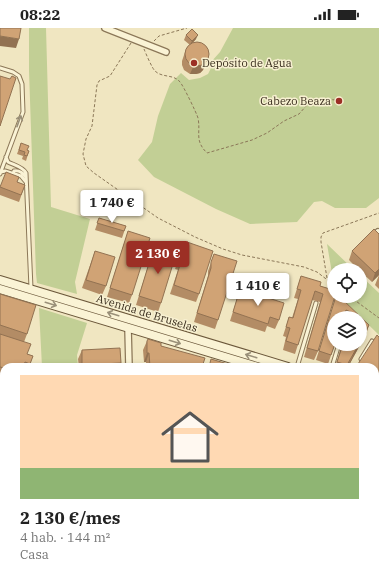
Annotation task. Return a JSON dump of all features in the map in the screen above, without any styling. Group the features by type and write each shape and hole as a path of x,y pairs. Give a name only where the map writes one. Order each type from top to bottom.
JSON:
{"main road":[{"name":"Avenida de Bruselas","path":"0,280 30,293 246,363"},
{"name":"Avenida de Bruselas","path":"0,289 30,293"},
{"name":"Avenida de Bruselas","path":"129,324 273,363"}],"street":[{"path":"105,28 166,52"},
{"path":"129,324 129,363"}],"lane":[{"path":"0,68 13,72 19,76 22,84 23,112 0,173"},
{"path":"6,157 8,162 22,168 26,173 30,293"},
{"path":"0,173 5,171 21,176 26,180"},
{"path":"11,179 13,174"},
{"path":"298,363 316,304"},
{"path":"360,361 372,341"},
{"path":"333,363 337,351"}],"path":[{"path":"149,46 159,36 187,28"},
{"path":"327,280 317,272 304,267 242,255 223,249 195,237 158,218 94,173 86,166 84,154 86,140 92,126 97,85 99,81 110,76 137,41 155,71 164,76 174,77 180,82 198,118 199,142 207,153 252,140 267,133 284,121 299,114 307,105 318,99 327,98 335,100"},
{"path":"327,280 321,242 323,233 379,213"},
{"path":"359,303 379,318"}],"green space":[{"path":"29,28 46,28 51,207 90,219 75,282 77,294 37,283 29,71"},
{"path":"233,28 379,28 379,198 366,208 335,208 322,201 314,202 297,222 250,224 216,209 154,177 138,160 152,142 158,116 170,84 181,73 189,80 200,78 208,74 211,68 211,62 220,52"},
{"path":"327,244 347,263 330,263"},
{"path":"367,282 379,293 379,335 367,323 367,311 354,311 346,303 367,303"},
{"path":"39,308 87,323 77,355 78,363 42,363"}],"building":[{"path":"0,28 21,28 19,39 0,36"},
{"path":"192,29 198,35 192,41 186,35"},
{"path":"197,42 205,46 209,54 205,62 197,66 189,62 185,54 189,46"},
{"path":"0,76 10,79 12,76 16,78 0,126"},
{"path":"21,143 29,146 27,156 24,155 25,152 19,150"},
{"path":"6,172 19,177 17,182 25,185 21,195 0,187"},
{"path":"99,218 126,226 124,231 97,223"},
{"path":"374,229 379,234 379,269 375,273 367,265 367,263 365,263 352,251"},
{"path":"128,231 150,238 132,295 110,288"},
{"path":"187,242 213,251 199,294 174,285 181,261 178,260 181,252 183,253"},
{"path":"154,247 176,254 161,303 139,296"},
{"path":"95,251 115,257 106,286 86,280"},
{"path":"214,254 237,261 218,320 197,313"},
{"path":"301,276 321,282 320,286 327,288 327,303 333,303 330,311 327,311 327,322 318,351 307,348 323,294 315,291 298,345 286,341 290,328 286,327 289,317 293,318 301,290 297,289"},
{"path":"240,289 284,303 279,320 270,317 268,324 233,312"},
{"path":"0,294 36,305 27,334 0,325"},
{"path":"334,303 346,303 354,311 346,310 331,311"},
{"path":"327,325 327,351 332,351 331,355 319,351"},
{"path":"0,334 31,344 27,354 33,356 30,363 0,363"},
{"path":"377,335 379,337 379,363 359,363"},
{"path":"148,339 161,343 161,346 205,358 203,363 150,363 149,353 147,353"},
{"path":"120,348 121,363 82,363 82,350"},
{"path":"341,351 355,351 348,363 337,362"},
{"path":"211,359 224,363 210,363"}],"place":[{"name":"Depósito de Agua","path":"194,63"},
{"name":"Cabezo Beaza","path":"339,101"}]}
